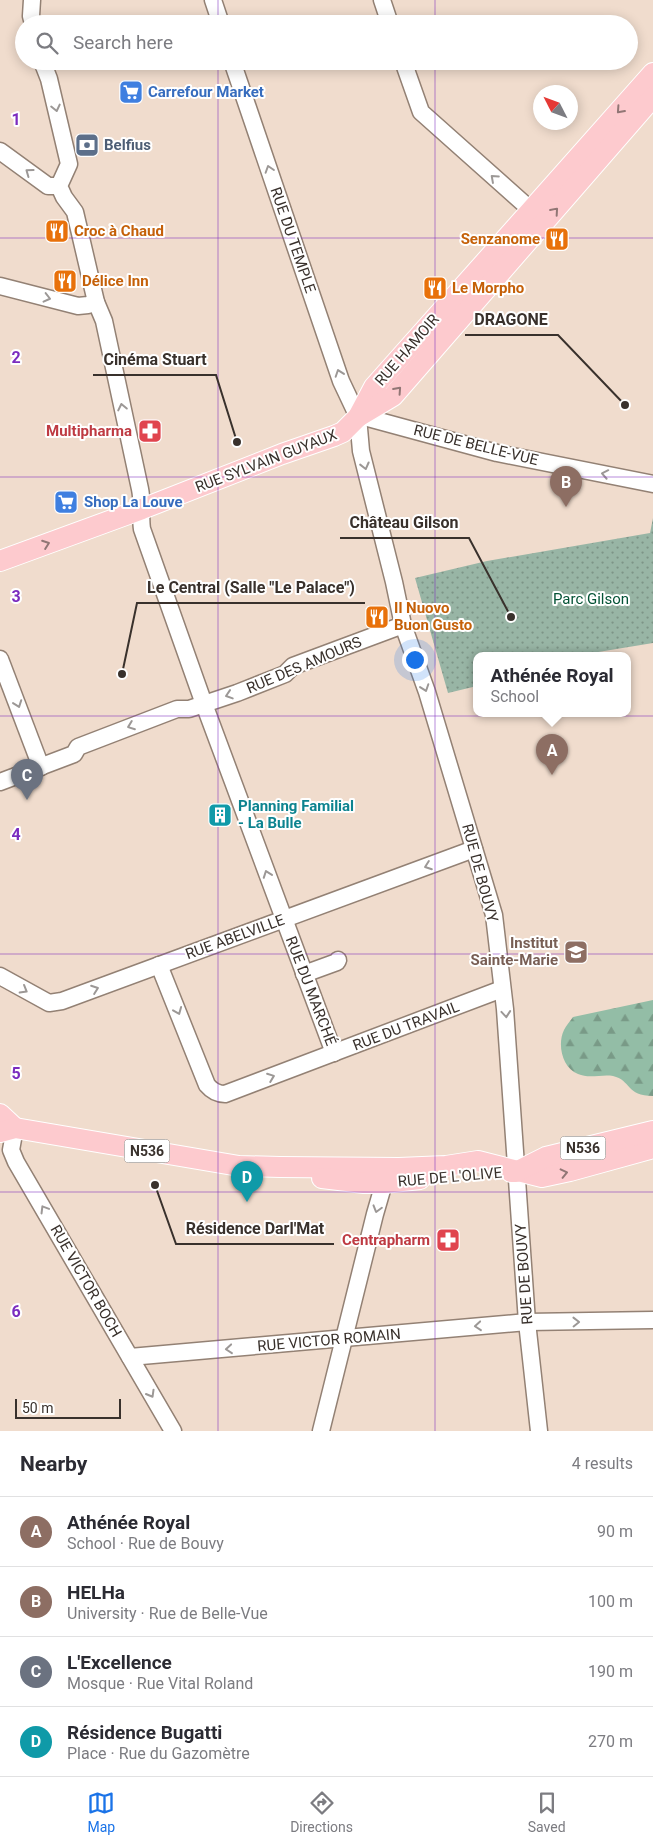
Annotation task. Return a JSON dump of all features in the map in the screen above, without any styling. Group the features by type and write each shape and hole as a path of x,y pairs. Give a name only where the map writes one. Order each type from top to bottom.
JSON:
{"main road":[{"name":"RUE HAMOIR","path":"363,418 374,387 653,74"},
{"name":"RUE HAMOIR","path":"363,418 393,396 653,97"},
{"name":"RUE SYLVAIN GUYAUX","path":"0,560 142,509 282,454 334,436 363,418"},
{"path":"0,1114 8,1130"},
{"name":"N536","path":"8,1130 230,1164 280,1168 399,1168"},
{"name":"RUE DE L'OLIVE","path":"384,1183 516,1172 546,1157 653,1131"},
{"name":"RUE DE L'OLIVE","path":"399,1168 446,1166 478,1161 542,1178 653,1148"},
{"name":"N536","path":"280,1168 321,1178 364,1183 384,1183"}],"street":[{"path":"31,15 32,0"},
{"path":"213,0 217,15"},
{"path":"382,0 387,15"},
{"path":"0,151 48,186 59,186 69,164 46,70"},
{"name":"RUE DU TEMPLE","path":"235,70 341,381 363,418"},
{"path":"406,70 421,112 531,210"},
{"name":"RUE DU MARCHÉ","path":"59,186 64,197 75,212 96,302 104,321 140,489 142,529 283,920 334,1053"},
{"path":"0,286 78,306 96,302"},
{"name":"RUE DE BELLE-VUE","path":"363,418 496,453 653,484"},
{"name":"RUE DE BOUVY","path":"363,418 361,451 403,625 427,692 494,915 502,990 506,1009 527,1322 538,1431"},
{"name":"RUE DES AMOURS","path":"0,782 74,754 78,748 101,738 176,709 189,709 285,674 293,666 403,625"},
{"path":"0,659 41,767"},
{"name":"RUE ABELVILLE","path":"0,976 49,1003 62,1001 474,849"},
{"path":"304,974 338,960"},
{"name":"RUE DU TRAVAIL","path":"159,965 207,1085 215,1092 225,1094 502,990"},
{"name":"RUE VICTOR BOCH","path":"8,1130 11,1150 16,1162 173,1431"},
{"path":"322,1431 384,1183 399,1168"},
{"name":"RUE VICTOR ROMAIN","path":"130,1357 527,1322 653,1320"}],"green space":[{"name":"Parc Gilson","path":"653,518 653,643 598,652 473,652 473,687 448,693 415,578 487,561 650,533"},
{"path":"653,1000 653,1096 633,1091 619,1078 613,1076 582,1075 568,1067 562,1055 561,1042 564,1030 573,1017"}],"place":[{"name":"Carrefour Market","path":"131,92"},
{"name":"Belfius","path":"87,145"},
{"name":"Croc à Chaud","path":"57,231"},
{"name":"Senzanome","path":"557,239"},
{"name":"Délice Inn","path":"65,281"},
{"name":"Le Morpho","path":"435,288"},
{"name":"DRAGONE","path":"625,405"},
{"name":"Multipharma","path":"150,431"},
{"name":"Cinéma Stuart","path":"237,442"},
{"name":"Shop La Louve","path":"66,502"},
{"name":"HELHa","path":"566,507"},
{"name":"Il Nuovo Buon Gusto","path":"377,617"},
{"name":"Château Gilson","path":"511,617"},
{"name":"Le Central (Salle \"Le Palace\")","path":"122,674"},
{"name":"Athénée Royal","path":"552,775"},
{"name":"L'Excellence","path":"27,800"},
{"name":"Planning Familial - La Bulle","path":"220,815"},
{"name":"Institut Sainte-Marie","path":"576,952"},
{"name":"Résidence Darl'Mat","path":"155,1185"},
{"name":"Résidence Bugatti","path":"247,1202"},
{"name":"Centrapharm","path":"448,1240"}]}
